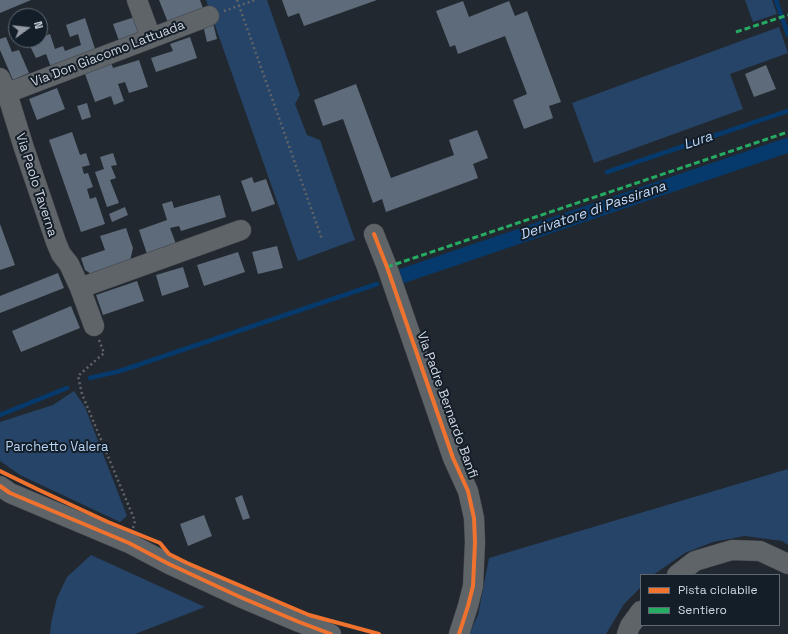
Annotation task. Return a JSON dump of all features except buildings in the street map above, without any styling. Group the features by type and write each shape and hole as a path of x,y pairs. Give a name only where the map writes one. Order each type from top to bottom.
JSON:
{"street":[{"path":"137,0 151,38"},
{"name":"Via Don Giacomo Lattuada","path":"4,85 151,38 208,16"},
{"name":"Via Paolo Taverna","path":"4,85 56,242 61,254 69,264 80,288 94,326"},
{"path":"80,288 241,230"},
{"name":"Via Padre Bernardo Banfi","path":"374,234 387,267 453,458 468,491 474,518 475,542 473,586 459,634"},
{"path":"3,491 129,543 169,564 240,597 331,634"},
{"path":"678,574 695,562 732,550 760,551 788,564"},
{"path":"627,634 630,626 640,612"}],"path":[{"path":"237,0 322,239"},
{"path":"208,16 255,0"},
{"path":"94,326 104,353 78,376 82,394 135,521 132,532 126,530"}],"green space":[{"path":"206,0 267,0 300,95 295,104 307,135 320,140 355,240 298,261"},
{"path":"745,0 772,0 777,14 753,22"},
{"path":"779,27 788,53 730,74 743,109 594,163 572,103"},
{"name":"Parchetto Valera","path":"74,391 85,407 127,516 120,522 20,475 0,461 0,422 53,405"},
{"path":"788,469 788,545 782,541 745,536 713,542 685,553 654,574 640,574 640,588 624,604 606,634 469,634 478,615 489,558"},
{"path":"91,555 205,607 135,634 50,634 57,598 67,577"}],"waterway":[{"path":"776,0 788,35"},
{"name":"Lura","path":"607,172 788,111"},
{"name":"Derivatore di Passirana","path":"399,277 788,145"},
{"path":"90,378 120,371 377,284"},
{"path":"0,415 67,388"}],"marked path":[{"path":"736,32 788,15"},
{"path":"387,267 788,132"}],"cycle path":[{"path":"374,234 387,267 453,458 468,491 474,518 475,542 473,586 459,634"},
{"path":"0,471 108,522 160,543 169,554 187,563 309,615 379,634"},
{"path":"0,486 10,493 129,543 169,564 240,597 331,634"}]}
